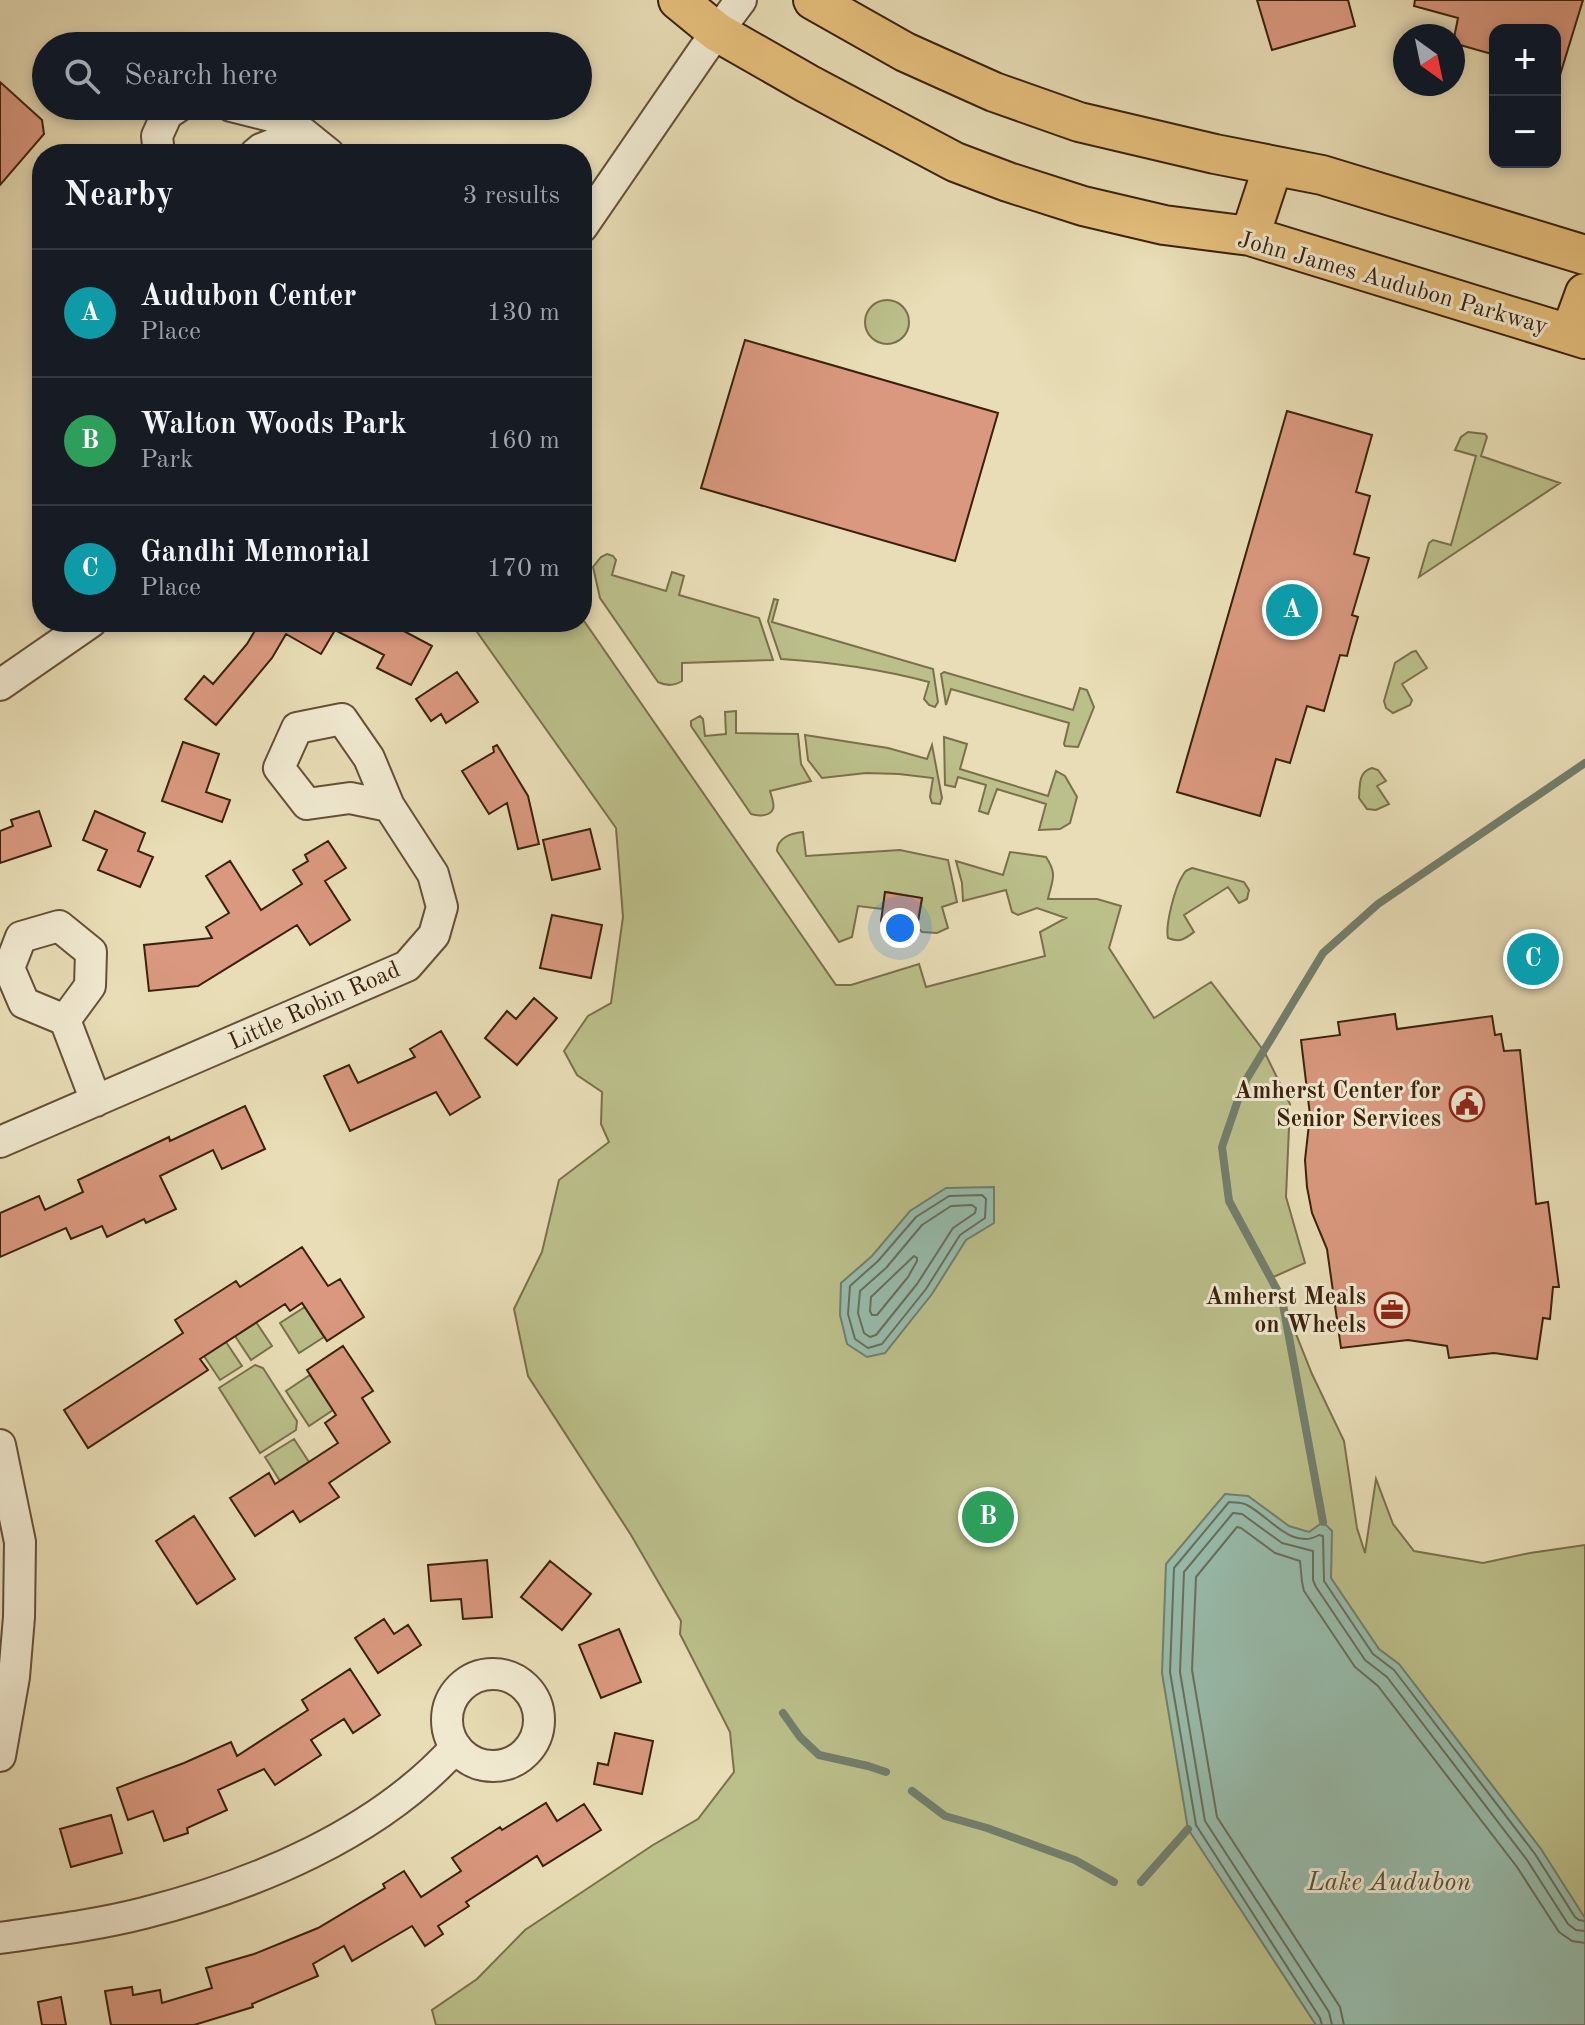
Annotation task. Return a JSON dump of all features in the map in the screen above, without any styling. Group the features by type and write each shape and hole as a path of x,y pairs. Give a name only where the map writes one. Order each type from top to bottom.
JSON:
{"main road":[{"name":"John James Audubon Parkway","path":"678,0 717,32 756,55 955,162 1008,182 1083,206 1164,225 1250,236 1577,336"},
{"path":"813,0 905,52 994,92 1079,122 1322,175 1585,255"},
{"path":"1250,236 1273,166"},
{"path":"1577,336 1585,293"}],"street":[{"path":"592,213 741,0"},
{"path":"158,144 157,136 164,120"},
{"path":"279,120 317,144"},
{"path":"274,144 303,133"},
{"path":"0,685 77,632"},
{"name":"Little Robin Road","path":"0,1142 407,966 434,935 442,907 433,874 389,806"},
{"path":"65,1020 96,1101"},
{"path":"0,1445 20,1542 14,1677 0,1756"},
{"path":"0,1938 142,1914 214,1893 285,1865 330,1842 415,1788 456,1747"}],"green space":[{"path":"887,300 903,306 909,322 903,338 887,344 871,338 865,322 871,306"},
{"path":"1468,432 1487,437 1481,456 1560,483 1419,577 1429,543 1433,540 1451,545 1476,456 1455,450 1461,437"},
{"path":"607,554 616,560 612,575 666,591 672,572 684,576 679,595 759,618 773,660 682,663 682,681 670,685 658,682 600,598 593,567"},
{"path":"774,599 778,600 772,622 933,669 938,702 935,707 924,699 929,682 855,667 781,659 768,621"},
{"path":"477,632 592,632 836,985 851,985 919,964 926,987 1045,956 1040,932 1066,918 1037,908 1018,915 1012,912 1006,890 963,901 956,861 1003,875 1010,852 1046,857 1053,873 1048,899 1097,899 1121,906 1109,948 1154,1018 1211,982 1264,1051 1290,1104 1286,1197 1305,1263 1271,1278 1344,1441 1357,1528 1365,1553 1376,1479 1393,1524 1414,1551 1483,1563 1585,1545 1585,2025 436,2025 432,2010 477,1979 525,1930 653,1845 698,1819 734,1772 730,1732 680,1634 681,1621 631,1535 528,1376 514,1309 542,1252 559,1180 609,1142 601,1124 602,1092 577,1075 564,1051 588,1016 611,1003 623,917 616,828"},
{"path":"1416,651 1427,668 1402,684 1412,700 1410,705 1393,713 1386,708 1384,701 1395,663"},
{"path":"944,672 1073,710 1080,688 1087,690 1094,707 1078,747 1065,746 1069,723 951,689 946,705 941,674"},
{"path":"736,711 736,733 798,734 801,764 811,781 770,791 773,807 766,815 751,814 691,726 691,721 700,716 705,736 726,734 725,712"},
{"path":"805,735 888,748 927,759 932,745 942,798 940,804 932,803 930,797 933,778 866,773 822,778 808,760"},
{"path":"944,737 967,744 960,769 1048,796 1056,771 1065,776 1077,797 1070,823 1060,829 1039,830 1046,804 997,789 988,814 979,811 986,785 958,777 955,787 945,785"},
{"path":"1372,768 1378,770 1386,781 1377,786 1389,804 1376,810 1367,809 1359,798 1362,776"},
{"path":"803,832 806,856 900,850 948,860 957,902 942,907 948,928 937,933 922,932 917,927 922,898 886,892 882,909 858,906 852,937 839,942 777,851 779,843 786,837"},
{"path":"1192,868 1244,882 1249,890 1247,899 1239,903 1228,887 1184,915 1194,932 1182,940 1168,938 1174,897 1184,873"},
{"path":"305,1307 324,1337 299,1353 280,1323"},
{"path":"256,1322 272,1346 251,1360 235,1336"},
{"path":"226,1342 242,1366 220,1380 204,1356"},
{"path":"255,1365 263,1368 297,1421 296,1430 260,1453 219,1388"},
{"path":"310,1375 333,1410 309,1426 286,1391"},
{"path":"294,1439 309,1462 280,1481 265,1457"}],"water":[{"path":"994,1187 994,1223 966,1240 932,1294 885,1353 867,1357 847,1344 840,1315 841,1283 872,1256 910,1211 946,1188"},
{"name":"Lake Audubon","path":"1225,1494 1248,1496 1289,1526 1309,1532 1323,1522 1332,1531 1331,1578 1379,1649 1399,1664 1541,1849 1585,1918 1585,2025 1316,2025 1188,1829 1162,1673 1166,1564"}],"building":[{"path":"1257,0 1348,0 1355,26 1272,50"},
{"path":"1415,0 1583,0 1561,72 1561,24 1489,24 1489,53 1465,46 1465,24 1457,24 1458,18 1414,6"},
{"path":"0,82 32,111 32,120 42,120 44,134 32,144 32,148 0,185"},
{"path":"745,340 998,413 955,561 701,488"},
{"path":"1287,411 1372,435 1356,492 1370,496 1354,554 1369,558 1352,615 1358,617 1347,656 1340,655 1324,711 1307,706 1290,763 1276,759 1260,816 1177,792"},
{"path":"254,632 334,632 321,654 286,634 272,658 216,725 185,699 204,676 213,684"},
{"path":"339,632 406,632 432,646 411,685 377,668 384,655"},
{"path":"457,672 478,702 446,723 441,714 431,721 416,699"},
{"path":"183,742 219,754 206,792 230,800 222,822 162,801"},
{"path":"497,745 528,796 539,844 518,849 507,803 489,814 462,771 494,752 493,747"},
{"path":"39,811 51,846 0,863 0,831 13,826 11,820"},
{"path":"95,811 145,833 138,851 153,857 140,887 98,870 107,850 83,840"},
{"path":"590,829 600,869 552,880 543,840"},
{"path":"328,841 346,868 325,881 350,920 310,945 297,925 198,986 149,991 144,945 212,938 206,927 229,913 206,876 230,861 261,910 302,884 293,870 308,861 305,855"},
{"path":"885,892 922,898 917,927 881,921"},
{"path":"552,915 602,925 591,978 540,968"},
{"path":"534,998 557,1018 517,1065 485,1038 507,1011 516,1019"},
{"path":"1395,1014 1397,1029 1492,1016 1495,1035 1501,1034 1504,1051 1520,1050 1536,1204 1548,1202 1559,1287 1553,1287 1550,1319 1543,1318 1537,1359 1494,1353 1449,1358 1447,1346 1408,1340 1341,1348 1327,1249 1312,1213 1307,1187 1305,1160 1310,1115 1301,1040 1340,1035 1338,1022"},
{"path":"441,1031 480,1097 450,1115 436,1092 350,1131 324,1076 349,1065 358,1083 415,1057 410,1049"},
{"path":"245,1106 265,1149 222,1169 213,1150 160,1176 176,1209 146,1223 144,1219 107,1237 102,1226 71,1239 66,1228 0,1257 0,1213 39,1196 45,1210 83,1192 78,1180 169,1137 170,1141"},
{"path":"302,1247 328,1286 340,1279 364,1317 327,1341 302,1303 290,1311 285,1304 200,1359 208,1370 88,1448 64,1410 183,1333 175,1320 236,1281 240,1287"},
{"path":"343,1346 373,1391 362,1398 390,1442 329,1483 339,1497 300,1522 293,1511 255,1536 230,1498 269,1473 275,1484 338,1443 325,1423 336,1415 307,1370"},
{"path":"194,1516 235,1579 197,1604 156,1541"},
{"path":"487,1560 492,1617 463,1619 461,1599 431,1601 428,1565"},
{"path":"550,1561 591,1594 562,1630 521,1597"},
{"path":"384,1619 394,1634 408,1625 421,1645 378,1673 355,1638"},
{"path":"619,1629 641,1682 601,1698 579,1645"},
{"path":"350,1669 380,1715 353,1733 344,1719 311,1740 321,1755 275,1785 264,1769 218,1790 227,1810 187,1828 188,1833 164,1841 153,1811 128,1820 117,1788 231,1742 237,1756 308,1710 302,1700"},
{"path":"615,1733 653,1741 642,1794 594,1784 598,1763 608,1765"},
{"path":"546,1803 557,1821 584,1804 601,1830 543,1866 537,1856 466,1902 469,1906 438,1926 443,1934 425,1946 412,1926 352,1961 344,1946 313,1964 318,1976 252,2004 253,2007 194,2025 111,2025 105,1991 132,1987 133,1995 160,1990 162,2003 212,1988 206,1968 254,1954 318,1928 385,1888 383,1884 404,1871 421,1897 461,1871 452,1858 500,1827 502,1830"},
{"path":"111,1815 122,1853 71,1867 60,1829"},
{"path":"61,1997 66,2025 42,2025 38,2002"}],"waterway":[{"path":"1323,1522 1282,1299 1229,1201 1222,1147 1243,1085 1323,953 1378,904 1585,763"},
{"path":"783,1713 800,1737 819,1755 886,1772"},
{"path":"912,1791 945,1816 1075,1860 1114,1882"},
{"path":"1141,1882 1188,1829"}],"place":[{"name":"Audubon Center","path":"1292,610"},
{"name":"Gandhi Memorial","path":"1533,959"},
{"name":"Amherst Center for Senior Services","path":"1467,1104"},
{"name":"Amherst Meals on Wheels","path":"1392,1310"},
{"name":"Walton Woods Park","path":"988,1517"}]}
